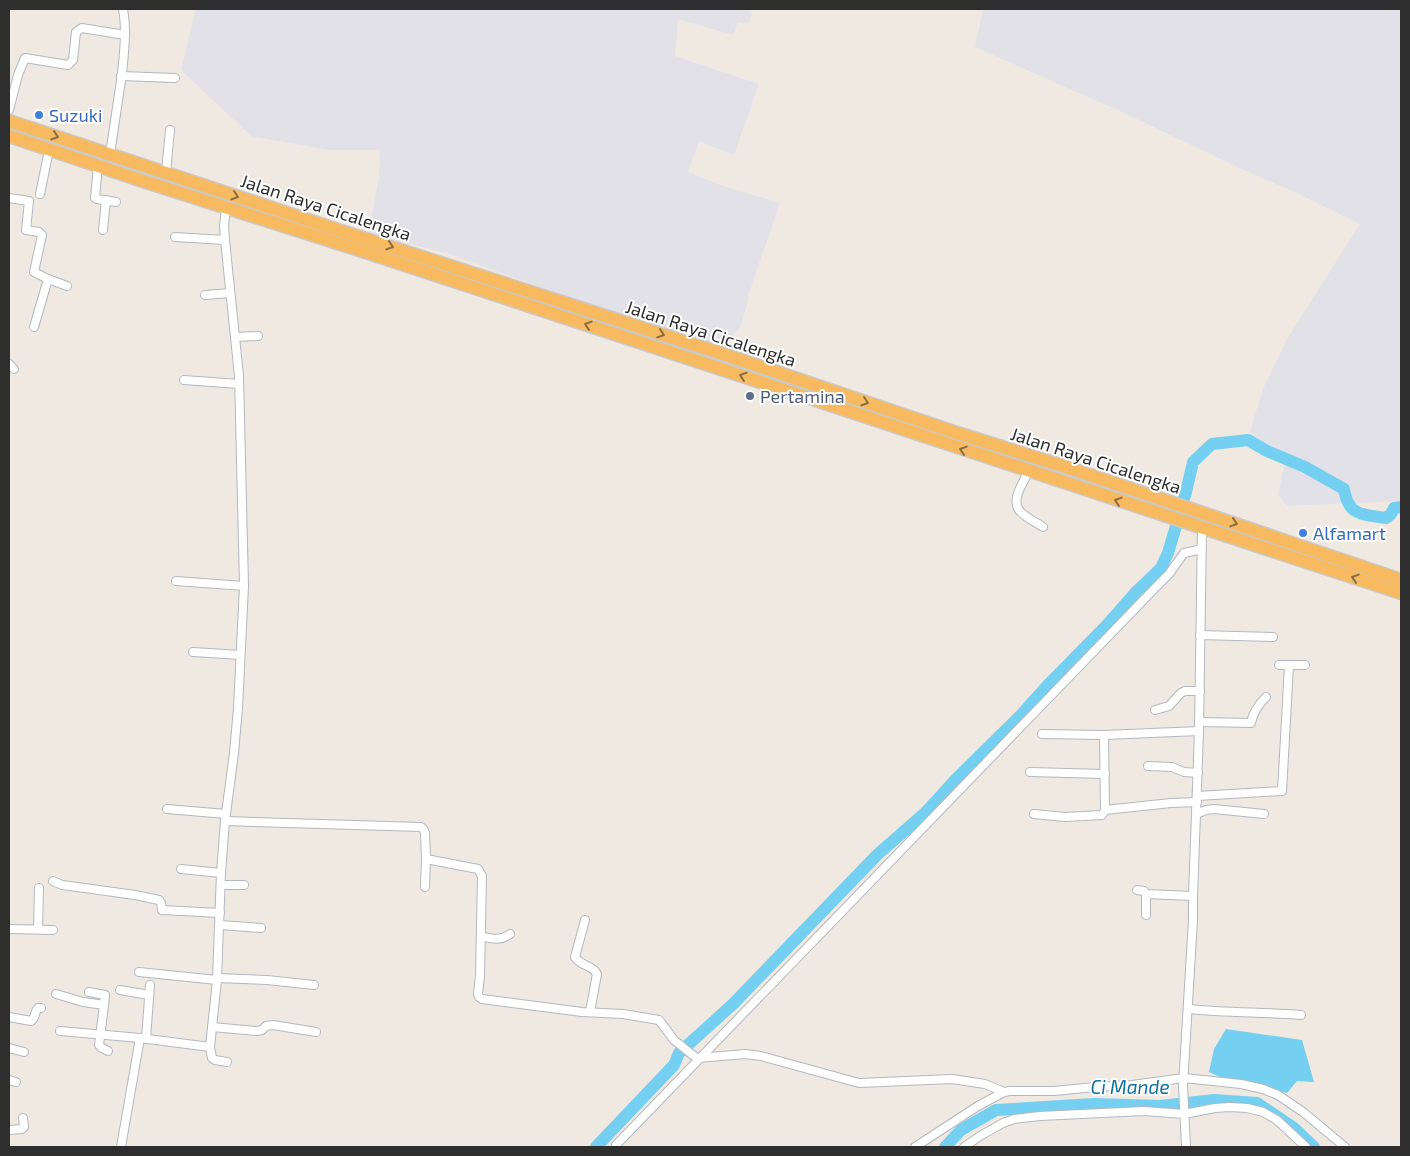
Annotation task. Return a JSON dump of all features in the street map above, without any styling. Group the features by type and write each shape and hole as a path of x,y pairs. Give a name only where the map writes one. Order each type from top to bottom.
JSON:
{"highway":[{"name":"Jalan Raya Cicalengka","path":"9,121 519,289 720,353 957,433 1066,467 1401,580"},
{"name":"Jalan Raya Cicalengka","path":"9,136 226,208 369,252 1401,593"},
{"path":"146,182 151,167"}],"street":[{"path":"110,154 118,109 125,44 123,9"},
{"path":"9,110 13,74 25,58 68,65 73,60 76,32 82,28 125,35"},
{"path":"121,76 175,78"},
{"path":"166,172 170,130"},
{"path":"40,194 49,150"},
{"path":"98,165 95,198 116,202"},
{"path":"9,198 29,202 26,230 39,232 42,235 34,272 67,286"},
{"path":"104,230 106,200"},
{"path":"226,208 224,240 239,384 244,586 234,752 226,817 217,979 210,1047 212,1058 227,1062"},
{"path":"174,237 224,240"},
{"path":"34,327 48,279"},
{"path":"205,295 230,293"},
{"path":"235,337 258,336"},
{"path":"184,380 239,384"},
{"path":"1029,471 1020,490 1017,506 1022,512 1043,527"},
{"path":"1186,1147 1184,1082 1193,920 1192,896 1200,722 1202,528"},
{"path":"616,1145 697,1057 1150,594 1169,574 1183,554 1187,551 1202,550"},
{"path":"176,580 244,586"},
{"path":"1200,635 1273,637"},
{"path":"193,652 240,655"},
{"path":"1278,665 1305,665"},
{"path":"1105,810 1282,791 1289,666"},
{"path":"1155,710 1169,706 1185,691 1200,691"},
{"path":"1200,722 1251,723 1258,704 1266,697"},
{"path":"1042,734 1104,735 1199,731"},
{"path":"1034,814 1066,817 1100,816 1105,810 1104,735"},
{"path":"1148,766 1172,767 1184,772 1198,773"},
{"path":"1030,772 1105,774"},
{"path":"1196,814 1214,809 1264,814"},
{"path":"166,810 226,817 421,827 425,833 425,888"},
{"path":"426,859 478,869 482,876 478,994 482,1000 623,1014 659,1020 671,1037 697,1057 746,1054 762,1056 859,1083 952,1079 985,1084 1004,1092"},
{"path":"181,869 222,873"},
{"path":"54,881 62,885 159,900 162,910 220,913"},
{"path":"221,885 244,885"},
{"path":"38,930 39,888"},
{"path":"1137,890 1144,891 1146,894 1192,896"},
{"path":"1146,894 1146,915"},
{"path":"585,920 575,957 580,964 594,970 597,974 590,1012"},
{"path":"220,925 261,928"},
{"path":"9,929 53,930"},
{"path":"481,936 494,939 510,934"},
{"path":"140,972 314,985"},
{"path":"121,1147 143,1039 150,985"},
{"path":"120,990 149,995"},
{"path":"89,992 104,994 99,1047 108,1050"},
{"path":"56,994 83,1002 104,1005"},
{"path":"9,1017 32,1021 34,1020 36,1010 41,1008"},
{"path":"1189,1008 1231,1013 1256,1012 1301,1015"},
{"path":"212,1026 257,1031 262,1030 268,1025 316,1032"},
{"path":"60,1031 210,1047"},
{"path":"9,1048 24,1052"},
{"path":"915,1147 978,1106 1004,1092 1054,1091 1184,1082 1241,1084 1278,1095 1303,1112 1345,1147"},
{"path":"964,1147 1003,1123 1014,1119 1144,1111 1184,1113 1230,1107 1247,1108 1263,1112 1277,1120 1306,1147"},
{"path":"9,1130 22,1130 24,1127 23,1118"}],"shaded area":[{"path":"196,9 744,9 752,12 749,24 738,22 733,35 678,19 675,56 759,84 734,155 699,141 688,172 720,185 780,203 749,293 740,327 722,347 576,300 447,253 368,234 379,178 380,150 329,150 251,136 181,70"},
{"path":"983,9 1401,9 1401,501 1287,506 1278,495 1284,467 1282,451 1262,443 1250,432 1263,389 1287,339 1360,224 1122,112 975,47"}],"water":[{"path":"1226,1029 1302,1040 1314,1082 1297,1081 1287,1093 1220,1077 1209,1072 1214,1049"}],"waterway":[{"path":"596,1147 674,1065 679,1053 733,1004 878,854 926,812 1161,568 1168,553 1193,462 1212,444 1248,440 1267,451 1305,467 1344,489 1347,501 1355,511 1360,513 1386,518 1394,508 1401,507"},
{"name":"Ci Mande","path":"945,1147 961,1130 996,1110 1094,1104 1161,1106 1214,1100 1257,1103 1294,1128 1314,1147"}],"place":[{"name":"Suzuki","path":"39,115"},
{"name":"Pertamina","path":"750,396"},
{"name":"Alfamart","path":"1303,533"}]}
